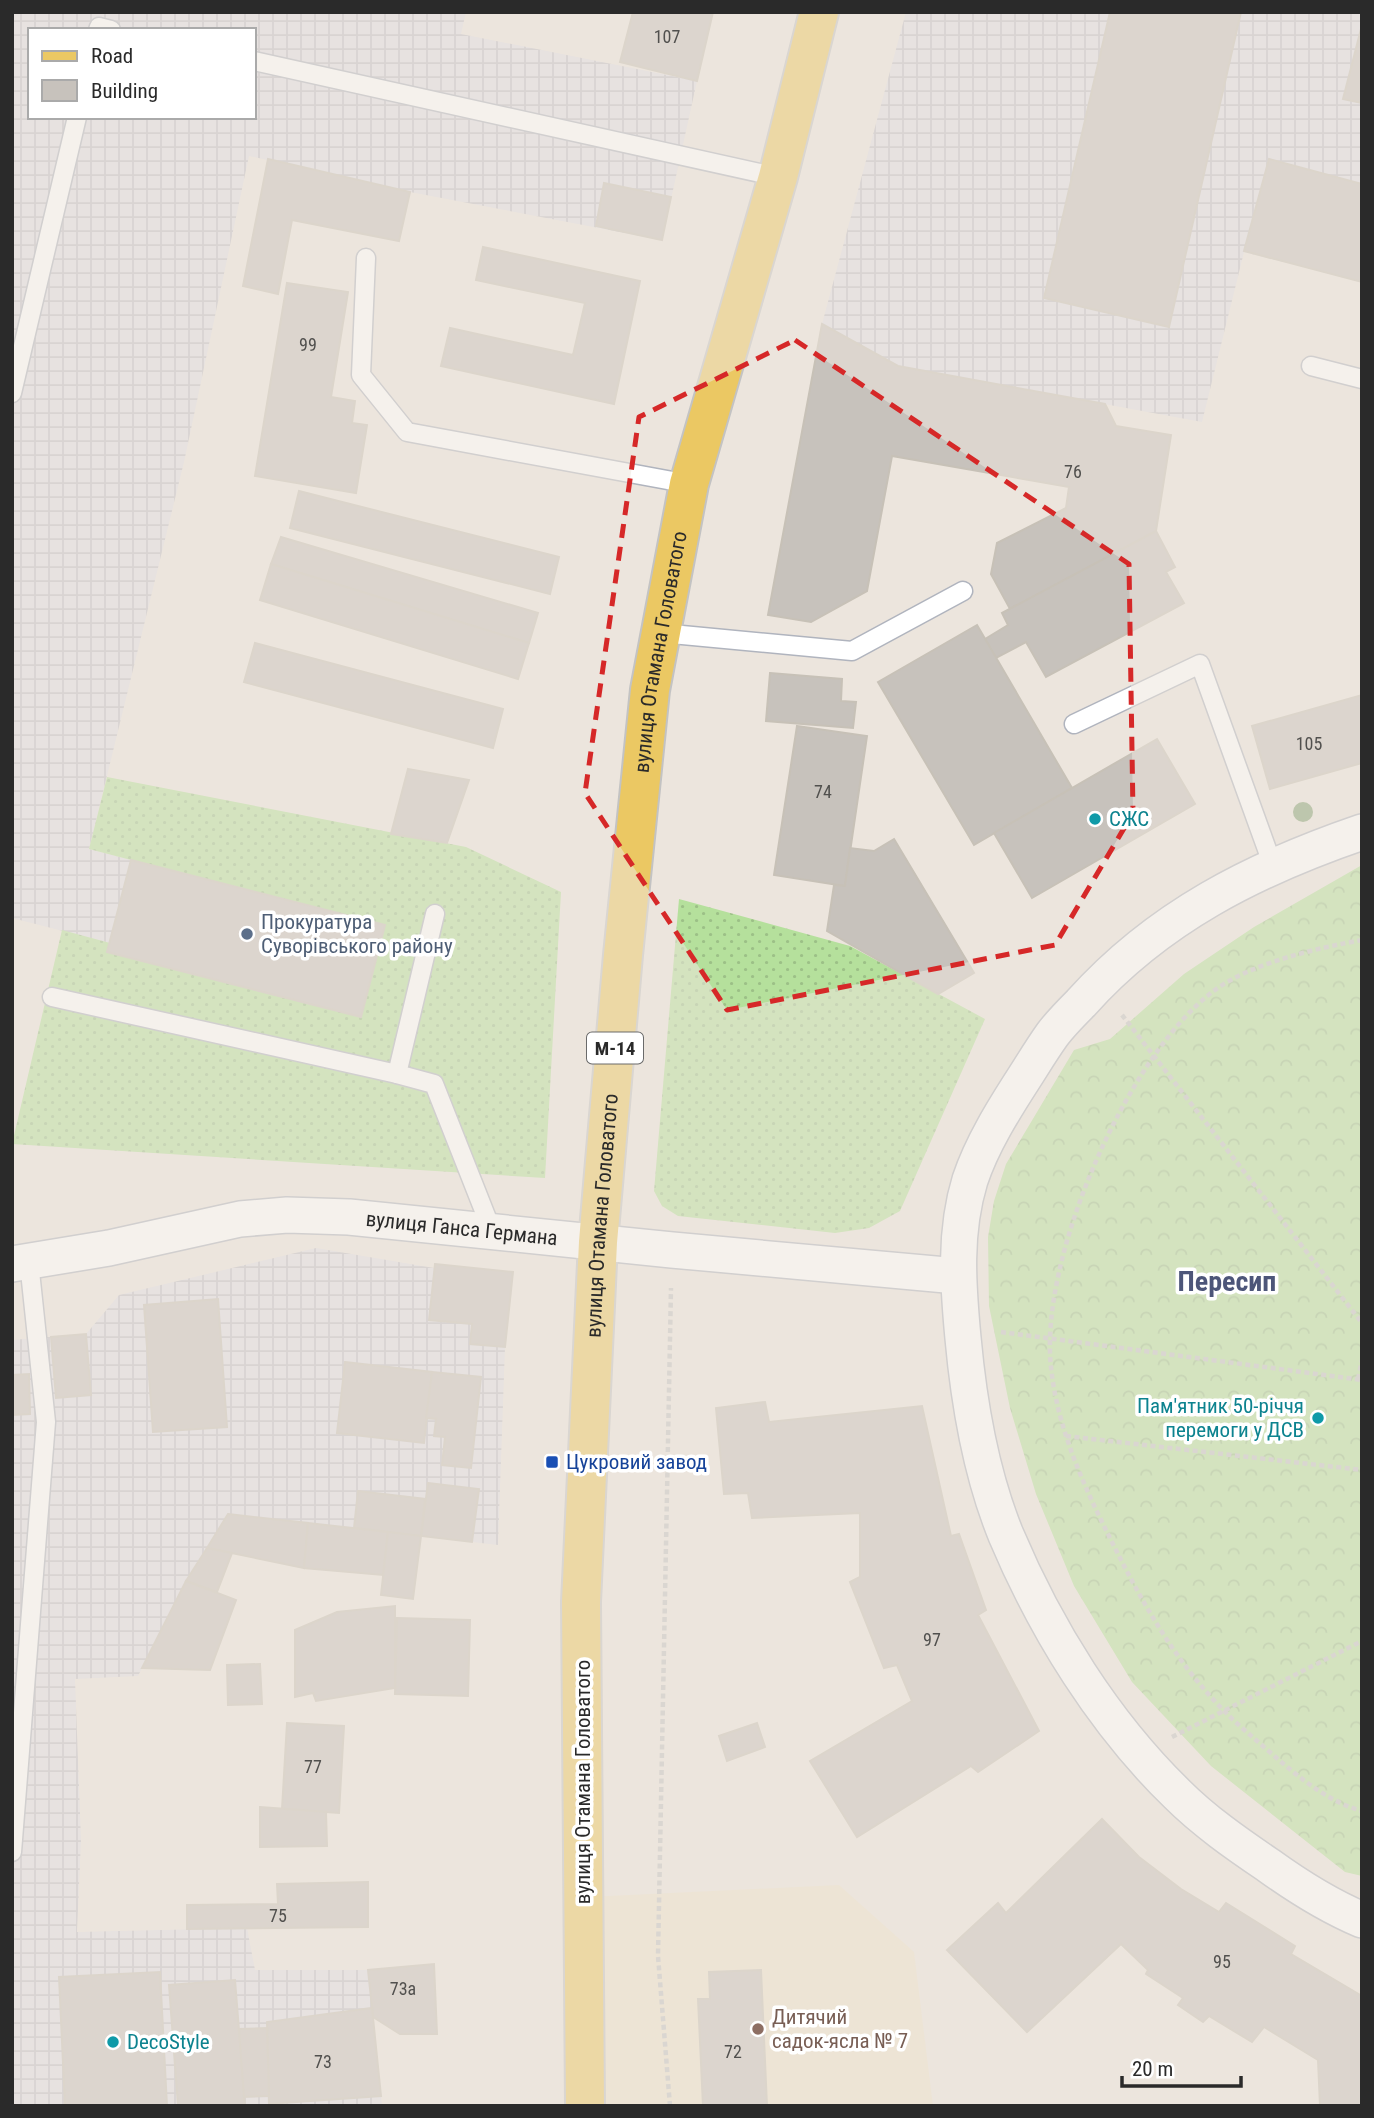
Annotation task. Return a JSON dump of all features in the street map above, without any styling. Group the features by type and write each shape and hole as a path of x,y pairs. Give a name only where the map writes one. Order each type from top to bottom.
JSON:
{"main road":[{"name":"вулиця Отамана Головатого","path":"585,2106 581,1602 598,1242 648,703 689,484 778,177 819,12"}],"street":[{"path":"1362,832 1273,866 1225,888 1177,918 1136,949 1097,984 1053,1033 1002,1112 971,1177 961,1217 957,1276 966,1373 974,1422 1006,1534 1044,1614 1077,1668 1121,1732 1178,1796 1242,1848 1291,1882 1362,1920"},
{"name":"вулиця Ганса Германа","path":"21,1263 109,1248 240,1219 286,1215 349,1217 957,1276"}],"lane":[{"path":"256,61 778,177"},
{"path":"12,393 78,119"},
{"path":"366,258 361,375 407,432 689,484"},
{"path":"1311,366 1362,379"},
{"path":"661,633 852,651 963,591"},
{"path":"1073,724 1200,664 1273,866"},
{"path":"397,1074 435,914"},
{"path":"52,997 434,1084 492,1231"},
{"path":"12,1852 46,1422 21,1263"}],"path":[{"path":"1362,940 1332,945 1237,976 1213,991 1189,1012 1154,1056 1118,1117 1087,1183 1055,1286 1049,1339 1055,1395 1066,1436 1090,1496 1139,1597 1173,1651 1221,1711 1306,1782 1352,1809 1362,1811"},
{"path":"1097,984 1362,1323"},
{"path":"670,2106 658,1956 671,1250"},
{"path":"962,1327 1360,1380 1362,1360"},
{"path":"1066,1436 1362,1470"},
{"path":"1141,1755 1221,1711 1362,1641"}],"highlighted area":[{"path":"795,340 1129,564 1133,813 1055,945 727,1010 585,793 639,417"}],"shaded area":[{"path":"12,12 466,12 461,34 697,81 662,240 410,192 249,156 184,462 89,849 131,860 110,943 12,918"},
{"path":"906,12 1362,12 1362,282 1244,252 1202,422 898,366 822,324"},
{"path":"316,1248 434,1268 435,1264 513,1272 505,1347 498,1545 228,1514 186,1581 138,1676 75,1679 81,1840 77,1932 247,1928 255,1970 368,1970 382,2106 12,2106 12,1340 86,1334 119,1295"},
{"name":"Дитячий садок-ясла № 7","path":"839,1885 914,1952 933,2106 594,2106 588,1897"}],"green space":[{"path":"107,777 466,847 561,892 545,1178 12,1144 62,930 110,943 131,860 89,849"},
{"path":"1362,865 1362,1876 1345,1872 1211,1766 1132,1682 1074,1586 1036,1494 1010,1408 989,1306 988,1237 994,1201 1006,1164 1074,1050 1110,1039 1184,974 1254,927"},
{"path":"679,899 850,946 985,1019 900,1211 869,1228 835,1233 678,1216 662,1206 654,1191"}],"building":[{"path":"633,12 713,12 697,81 620,62"},
{"path":"1110,12 1241,12 1169,327 1044,298"},
{"path":"1362,25 1362,103 1343,99"},
{"path":"268,159 410,192 399,241 292,220 278,294 243,286"},
{"path":"1269,159 1362,184 1362,282 1244,251"},
{"path":"604,183 671,197 662,240 596,226"},
{"path":"483,247 640,281 614,404 441,366 450,328 573,355 585,303 476,280"},
{"path":"287,283 348,292 331,397 355,401 352,423 367,425 356,493 255,476"},
{"path":"822,324 898,366 1105,404 1116,426 1171,435 1156,531 1010,609 991,574 997,543 1066,508 1069,487 892,456 867,591 811,622 768,615"},
{"path":"299,491 559,557 550,594 290,528"},
{"path":"1156,531 1175,567 1166,572 1184,603 1046,677 1026,642 996,658 985,639 1008,625 1002,613"},
{"path":"281,537 538,613 529,643 271,564"},
{"path":"271,564 529,643 518,679 260,600"},
{"path":"977,625 1072,788 974,845 878,682"},
{"path":"255,643 503,709 493,748 244,682"},
{"path":"770,673 842,679 841,701 856,702 853,728 766,721"},
{"path":"1362,695 1362,763 1270,789 1252,726"},
{"path":"797,726 867,736 845,886 774,875"},
{"name":"СЖС","path":"1157,739 1195,804 1032,898 994,833"},
{"path":"408,769 469,780 447,843 391,834"},
{"path":"894,839 974,973 938,994 827,931 834,885 845,886 850,848 874,851"},
{"name":"Прокуратура Суворівського району","path":"131,860 385,925 361,1017 107,952"},
{"path":"435,1264 513,1272 505,1347 470,1344 472,1324 429,1320"},
{"path":"218,1299 227,1427 153,1432 144,1305"},
{"path":"86,1334 91,1395 56,1398 51,1337"},
{"path":"345,1362 432,1372 424,1443 337,1433"},
{"path":"432,1372 481,1377 471,1468 442,1465 445,1437 434,1436 436,1419 426,1418"},
{"path":"29,1374 30,1414 12,1415 12,1375"},
{"path":"765,1402 769,1422 922,1406 951,1536 959,1534 986,1610 978,1615 1039,1731 978,1772 971,1766 857,1837 810,1761 912,1701 897,1665 884,1668 850,1582 860,1577 860,1513 752,1518 748,1493 724,1494 716,1408"},
{"path":"428,1483 479,1489 472,1542 421,1536"},
{"path":"358,1491 425,1499 421,1536 354,1528"},
{"path":"228,1514 308,1523 304,1568 207,1548"},
{"path":"308,1523 388,1532 383,1575 304,1568"},
{"path":"388,1532 421,1536 413,1599 381,1595"},
{"path":"207,1548 232,1553 217,1592 186,1581"},
{"path":"186,1581 236,1600 210,1670 142,1668"},
{"path":"395,1606 395,1688 316,1701 313,1693 295,1697 295,1630 337,1612"},
{"path":"397,1618 470,1620 468,1696 395,1694"},
{"path":"260,1664 262,1704 228,1705 227,1665"},
{"path":"287,1723 344,1726 339,1813 282,1809"},
{"path":"757,1723 765,1747 727,1761 719,1736"},
{"path":"260,1807 326,1812 327,1846 260,1847"},
{"path":"1102,1819 1139,1857 1181,1889 1219,1912 1226,1903 1295,1946 1291,1954 1362,1996 1362,2106 1320,2106 1318,2060 1264,2027 1252,2042 1209,2016 1203,2022 1178,2005 1183,1998 1146,1974 1148,1970 1121,1944 1027,2032 947,1950 998,1903 1006,1913"},
{"path":"368,1882 368,1927 187,1929 187,1905 278,1904 277,1884"},
{"path":"434,1964 437,2034 400,2034 373,2017 368,1970"},
{"path":"761,1970 767,2106 703,2106 698,1999 710,1999 709,1972"},
{"name":"DecoStyle","path":"160,1972 167,2106 65,2106 59,1977"},
{"path":"235,1980 245,2106 178,2106 169,1985"},
{"path":"372,2008 381,2096 269,2104 267,2022"},
{"path":"267,2028 269,2096 244,2097 239,2029"}],"place":[{"name":"СЖС","path":"1095,819"},
{"name":"Прокуратура Суворівського району","path":"247,934"},
{"name":"Пам'ятник 50-річчя перемоги у ДСВ","path":"1318,1418"},
{"name":"Цукровий завод","path":"552,1462"},
{"name":"Дитячий садок-ясла № 7","path":"758,2029"},
{"name":"DecoStyle","path":"113,2042"}],"district":[{"name":"Пересип","path":"1227,1281"}]}
